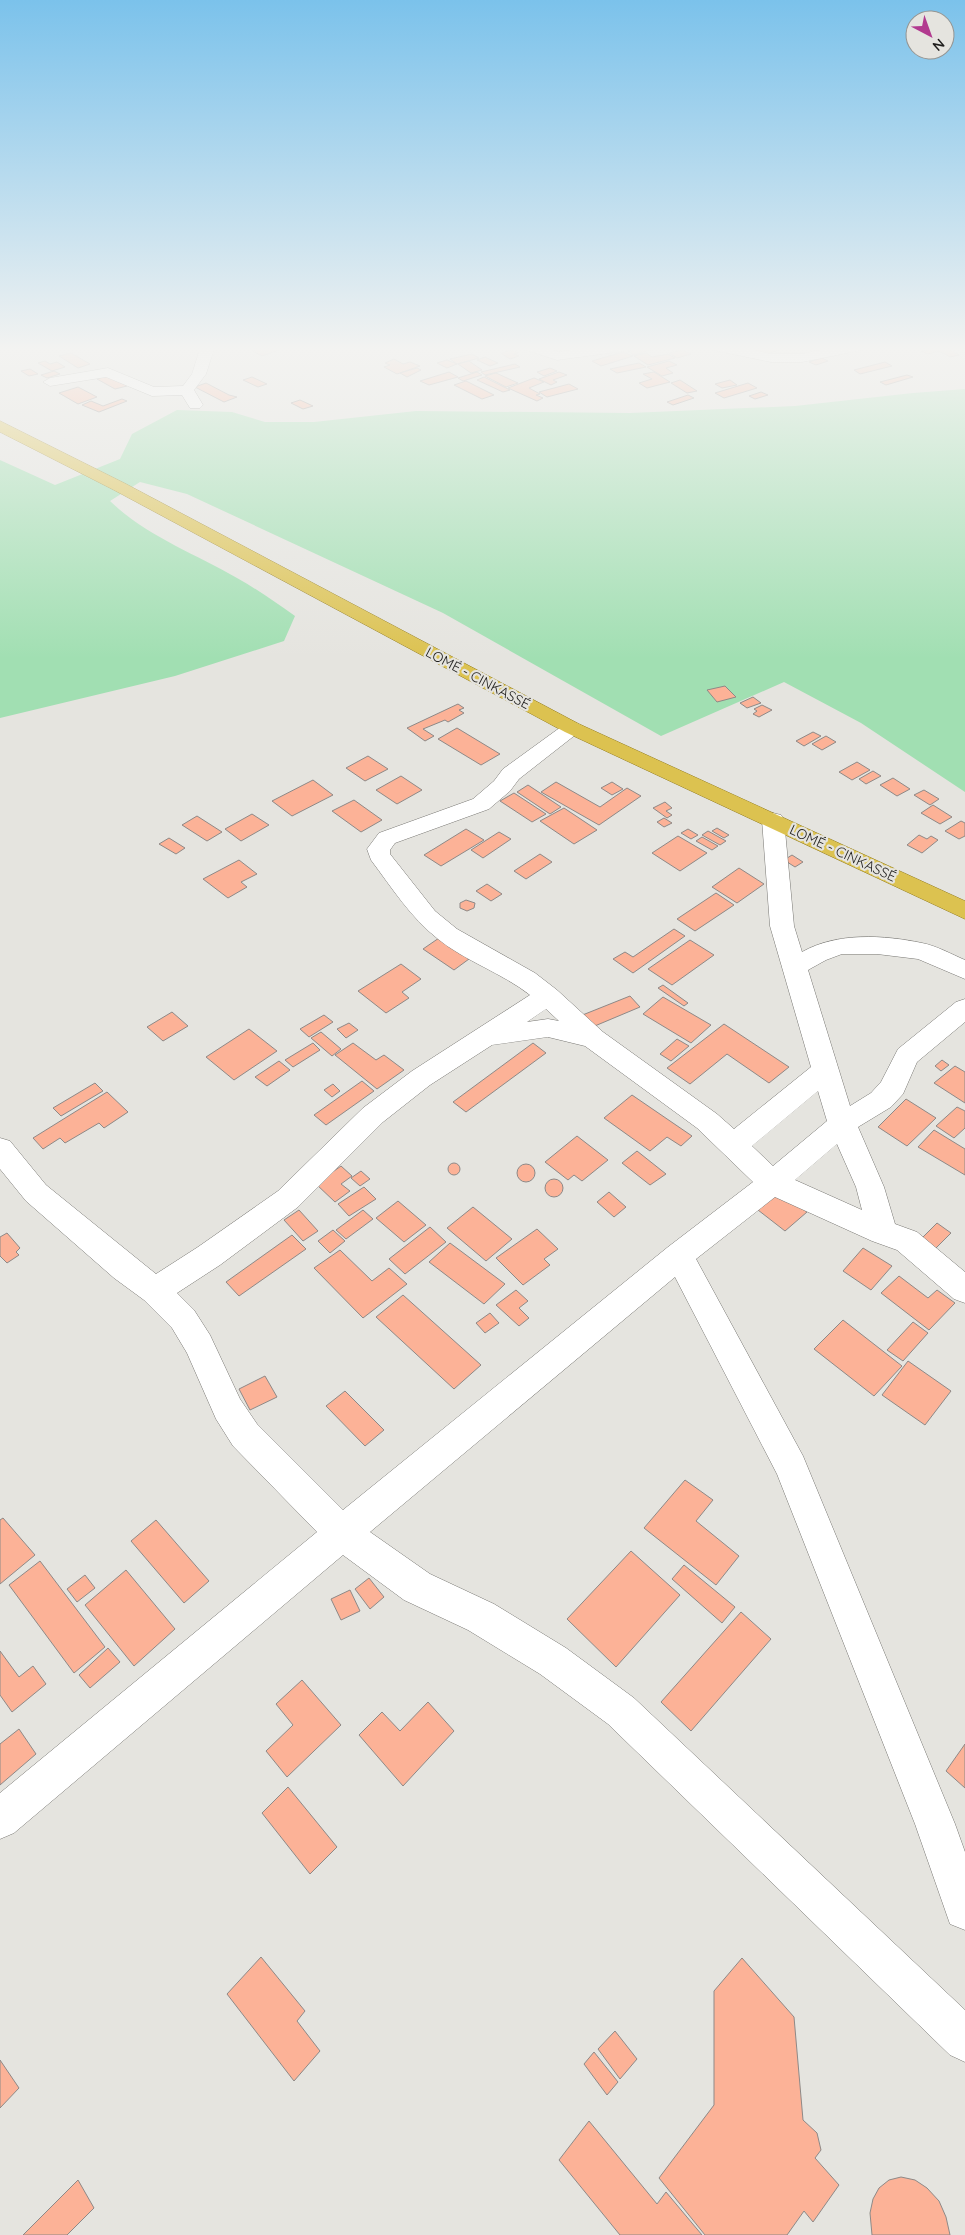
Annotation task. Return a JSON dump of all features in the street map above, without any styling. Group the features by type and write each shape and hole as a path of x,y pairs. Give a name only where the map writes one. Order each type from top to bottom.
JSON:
{"highway":[{"name":"LOMÉ - CINKASSÉ","path":"48,450 120,486 572,728 774,820 965,911"}],"street":[{"path":"572,728 511,774 502,786 481,804 387,838 378,849 382,860 412,900 448,936 526,979 548,996 594,1039 676,1096 734,1145 772,1183 882,1232 908,1241 965,1290"},
{"path":"774,820 782,926 825,1070 843,1123 870,1188 882,1232"},
{"path":"794,967 817,954 840,946 877,946 900,947 922,951 965,970"},
{"path":"155,1291 209,1256 288,1199 373,1115 421,1078 548,996"},
{"path":"0,1819 342,1532 679,1256 772,1183 843,1123 881,1100 894,1087 899,1071 907,1056 965,1008"},
{"path":"477,1041 518,1031 548,1028 594,1039"},
{"path":"734,1145 825,1070"},
{"path":"0,1150 36,1193 124,1269 155,1291 184,1319 199,1345 228,1409 246,1435 342,1532 417,1587 482,1617 553,1661 621,1711 965,2040"},
{"path":"679,1256 791,1468 935,1824 965,1909"}],"green space":[{"path":"124,450 965,450 965,792 861,723 784,682 661,736 443,613 187,494 140,482 110,501 155,534 244,582 295,616 284,641 175,676 0,718 0,460 55,485 120,459"}],"building":[{"path":"725,686 736,697 717,702 707,690"},
{"path":"753,697 761,703 747,708 740,703"},
{"path":"458,704 464,708 459,710 464,713 448,722 445,720 423,729 434,736 425,741 407,728"},
{"path":"762,705 772,710 759,717 753,714 757,711 754,709"},
{"path":"457,728 500,754 481,765 438,739"},
{"path":"813,732 821,736 804,746 796,741"},
{"path":"826,736 836,742 822,750 812,744"},
{"path":"368,756 388,769 365,781 346,768"},
{"path":"857,762 870,770 852,780 839,772"},
{"path":"873,771 881,776 866,784 859,779"},
{"path":"401,776 422,790 397,804 376,790"},
{"path":"893,778 910,789 897,796 880,785"},
{"path":"313,780 333,795 292,816 272,801"},
{"path":"556,782 600,807 627,788 641,796 599,825 541,792"},
{"path":"612,782 623,789 612,795 601,788"},
{"path":"528,785 561,807 550,814 517,792"},
{"path":"924,790 939,799 930,805 914,795"},
{"path":"514,793 546,814 532,822 500,801"},
{"path":"354,800 382,820 361,832 332,811"},
{"path":"665,802 672,808 666,811 672,815 667,818 653,808"},
{"path":"933,805 952,817 940,824 921,813"},
{"path":"564,808 597,830 574,844 540,821"},
{"path":"252,814 269,825 241,841 225,829"},
{"path":"197,816 222,832 207,841 182,825"},
{"path":"664,818 672,823 664,827 657,822"},
{"path":"961,821 965,823 965,836 959,839 945,831"},
{"path":"717,828 729,835 724,838 712,831"},
{"path":"466,829 484,840 441,866 424,855"},
{"path":"688,829 698,835 691,839 681,833"},
{"path":"708,831 726,841 720,845 702,835"},
{"path":"499,832 511,839 483,858 471,850"},
{"path":"919,835 927,839 931,836 938,840 922,853 907,845"},
{"path":"678,836 707,853 680,871 652,853"},
{"path":"702,837 718,846 712,850 696,841"},
{"path":"169,838 185,848 176,854 159,844"},
{"path":"540,854 552,862 526,879 514,871"},
{"path":"792,855 803,862 795,867 784,860"},
{"path":"239,860 257,874 241,882 247,887 228,898 203,879"},
{"path":"739,868 764,884 737,903 712,887"},
{"path":"487,884 502,894 491,901 476,891"},
{"path":"716,893 734,905 695,931 677,919"},
{"path":"466,900 475,903 474,908 467,911 460,908 460,903"},
{"path":"674,929 685,936 633,973 613,959 625,952 633,957"},
{"path":"439,938 469,959 454,970 423,949"},
{"path":"690,940 714,955 672,985 648,969"},
{"path":"401,964 421,979 402,992 409,998 386,1013 358,991"},
{"path":"663,985 688,1003 684,1006 658,988"},
{"path":"630,996 640,1007 590,1028 580,1016"},
{"path":"663,997 711,1025 691,1043 643,1014"},
{"path":"172,1012 188,1026 163,1041 147,1027"},
{"path":"324,1015 333,1022 309,1037 300,1029"},
{"path":"349,1023 358,1030 346,1038 337,1029"},
{"path":"724,1024 789,1067 769,1083 727,1054 690,1084 667,1068"},
{"path":"249,1029 277,1051 234,1080 206,1057"},
{"path":"321,1032 341,1049 332,1056 311,1038"},
{"path":"677,1039 689,1046 671,1061 660,1054"},
{"path":"313,1043 320,1050 293,1067 285,1060"},
{"path":"353,1043 376,1060 384,1055 404,1070 377,1089 335,1055"},
{"path":"533,1043 546,1053 466,1112 453,1102"},
{"path":"942,1060 949,1065 941,1071 935,1066"},
{"path":"279,1061 290,1070 267,1086 255,1077"},
{"path":"955,1066 965,1072 965,1103 934,1083"},
{"path":"362,1081 374,1091 326,1125 314,1115"},
{"path":"95,1083 103,1091 61,1116 53,1108"},
{"path":"333,1084 340,1091 332,1097 324,1090"},
{"path":"107,1092 128,1112 104,1128 99,1123 65,1143 60,1138 43,1149 33,1138"},
{"path":"632,1095 692,1136 681,1146 667,1137 650,1151 604,1118"},
{"path":"906,1099 936,1118 907,1146 878,1127"},
{"path":"957,1107 965,1111 965,1128 954,1138 936,1126"},
{"path":"934,1130 965,1149 965,1175 918,1147"},
{"path":"577,1136 608,1160 582,1181 574,1175 568,1180 545,1162"},
{"path":"637,1151 666,1174 650,1185 622,1163"},
{"path":"454,1163 460,1169 454,1175 448,1169"},
{"path":"526,1164 532,1167 535,1173 532,1179 526,1182 520,1179 517,1173 520,1167"},
{"path":"341,1166 352,1176 341,1184 350,1191 335,1202 316,1184"},
{"path":"361,1171 370,1179 360,1186 351,1178"},
{"path":"554,1179 560,1182 563,1188 560,1194 554,1197 548,1194 545,1188 548,1182"},
{"path":"364,1187 376,1199 349,1216 338,1204"},
{"path":"609,1192 626,1207 614,1217 597,1202"},
{"path":"780,1192 807,1212 785,1231 758,1210"},
{"path":"398,1201 426,1225 404,1242 376,1218"},
{"path":"473,1207 512,1239 486,1261 447,1228"},
{"path":"299,1210 318,1231 303,1241 284,1220"},
{"path":"363,1210 373,1219 346,1239 336,1230"},
{"path":"937,1223 951,1233 933,1251 919,1241"},
{"path":"430,1227 446,1242 405,1274 389,1259"},
{"path":"537,1229 558,1249 544,1259 550,1265 523,1285 496,1258"},
{"path":"333,1230 345,1241 330,1253 318,1241"},
{"path":"7,1233 20,1248 16,1252 19,1255 7,1263 0,1256 0,1237"},
{"path":"292,1235 306,1249 239,1296 226,1282"},
{"path":"450,1243 505,1284 484,1304 429,1262"},
{"path":"863,1248 892,1266 871,1290 843,1271"},
{"path":"340,1250 372,1281 389,1268 407,1284 363,1318 314,1268"},
{"path":"899,1276 928,1298 937,1290 955,1303 929,1330 881,1293"},
{"path":"516,1290 528,1301 519,1308 529,1318 519,1326 496,1305"},
{"path":"403,1295 481,1365 454,1389 376,1317"},
{"path":"490,1313 499,1323 485,1333 476,1323"},
{"path":"843,1320 902,1366 874,1396 814,1349"},
{"path":"913,1322 928,1333 903,1361 887,1350"},
{"path":"908,1361 951,1391 925,1425 882,1395"},
{"path":"265,1376 277,1397 250,1410 239,1389"},
{"path":"345,1391 384,1430 365,1446 326,1406"},
{"path":"685,1480 713,1500 696,1521 739,1556 716,1585 644,1528"},
{"path":"3,1518 35,1555 0,1584 0,1520"},
{"path":"156,1520 209,1581 184,1603 131,1541"},
{"path":"631,1551 680,1595 616,1667 567,1619"},
{"path":"40,1561 105,1647 74,1673 9,1585"},
{"path":"684,1565 735,1607 722,1623 672,1579"},
{"path":"126,1570 175,1629 134,1666 85,1605"},
{"path":"85,1575 95,1588 77,1602 67,1589"},
{"path":"369,1578 384,1597 370,1609 355,1589"},
{"path":"350,1590 360,1611 341,1620 331,1599"},
{"path":"741,1612 771,1639 691,1731 661,1702"},
{"path":"108,1648 120,1662 90,1688 79,1675"},
{"path":"0,1651 19,1677 33,1666 46,1684 12,1712 0,1695"},
{"path":"302,1680 341,1725 287,1777 266,1751 293,1725 276,1704"},
{"path":"428,1702 454,1731 403,1786 359,1735 382,1712 400,1731"},
{"path":"19,1729 36,1754 0,1785 0,1744"},
{"path":"965,1744 965,1788 946,1771"},
{"path":"288,1787 337,1847 310,1874 262,1813"},
{"path":"261,1957 305,2011 297,2021 320,2051 294,2081 227,1994"},
{"path":"742,1958 794,2017 803,2120 817,2133 821,2150 815,2158 839,2185 813,2222 804,2211 787,2235 705,2235 659,2178 714,2105 714,1991"},
{"path":"615,2031 637,2059 620,2079 598,2049"},
{"path":"594,2052 618,2082 607,2095 584,2064"},
{"path":"0,2060 19,2088 0,2108"},
{"path":"589,2121 657,2204 666,2192 702,2235 620,2235 559,2160"},
{"path":"901,2177 915,2180 927,2188 939,2201 946,2217 950,2235 872,2235 870,2213 873,2199 879,2188 889,2180"},
{"path":"78,2180 94,2208 67,2235 23,2235"}]}
